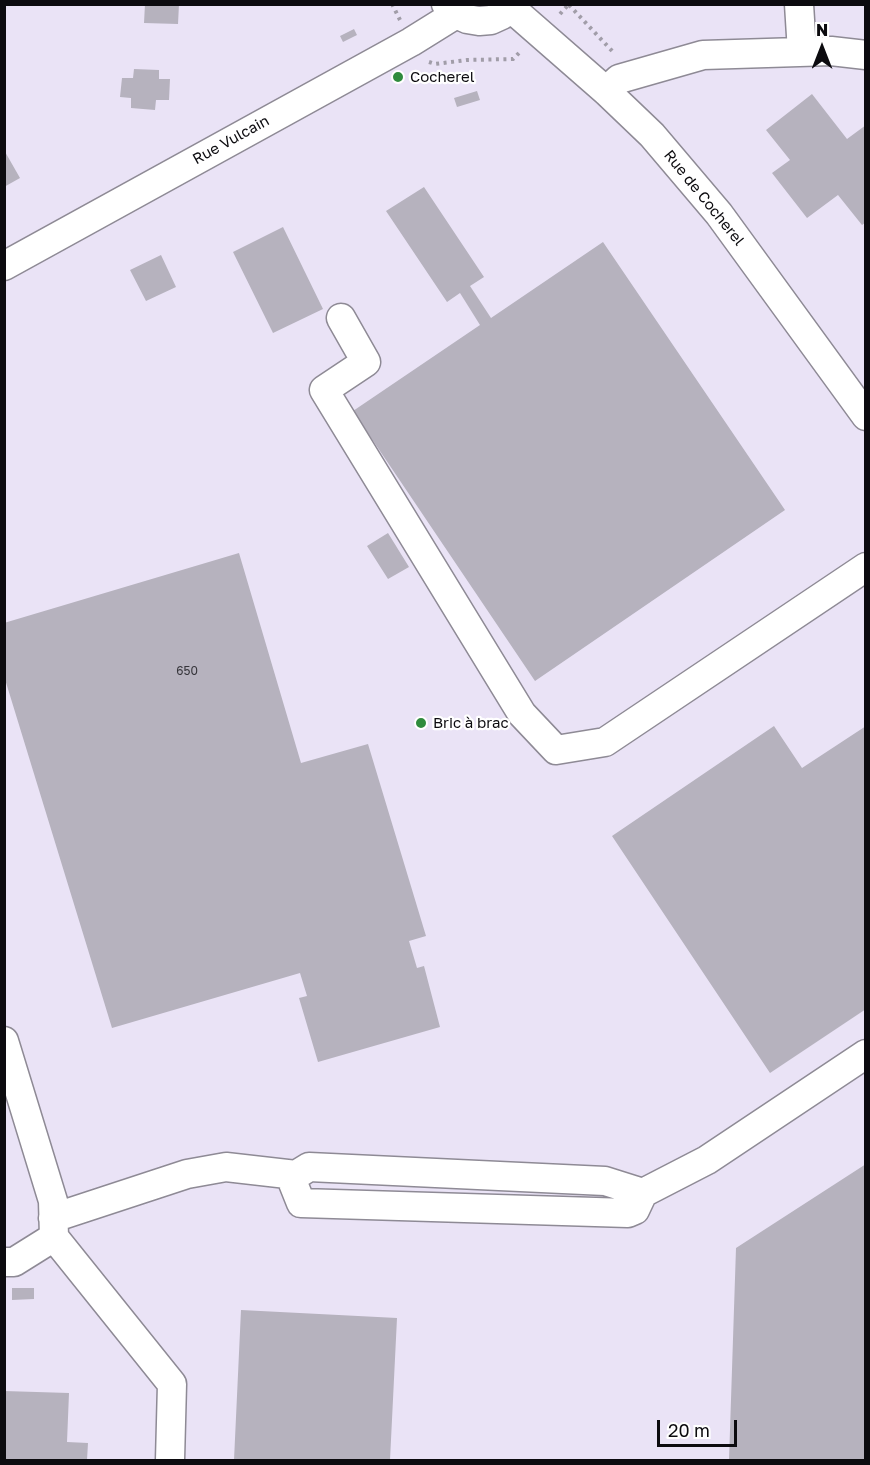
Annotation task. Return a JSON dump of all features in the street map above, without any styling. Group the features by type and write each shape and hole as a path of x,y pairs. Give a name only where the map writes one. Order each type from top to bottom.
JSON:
{"street":[{"path":"799,4 802,52"},
{"path":"451,9 467,19 479,21 490,20 512,6"},
{"name":"Rue de Cocherel","path":"512,6 652,135 719,214 866,416"},
{"name":"Rue Vulcain","path":"4,266 411,42 451,9"},
{"path":"606,91 619,79 703,55 831,51 866,56"},
{"path":"340,318 366,362 324,390 522,714 556,750 605,742 866,567"},
{"path":"4,1041 53,1201 54,1228 172,1384 170,1461"},
{"path":"4,1262 14,1262 54,1228 187,1174 226,1167 296,1175 309,1167 605,1181 643,1193 707,1160 866,1054"}],"shaded area":[{"path":"5,5 865,5 865,1460 5,1460"}],"building":[{"path":"145,4 179,4 178,24 144,23"},
{"path":"354,29 357,35 343,42 340,36"},
{"path":"134,69 159,70 159,79 170,79 169,100 156,100 155,110 131,108 131,98 120,97 122,78 133,78"},
{"path":"477,91 480,100 457,107 454,98"},
{"path":"812,94 847,139 866,125 866,222 862,225 838,195 807,218 772,173 790,160 766,130"},
{"path":"4,150 20,178 4,187"},
{"path":"424,187 484,277 470,286 491,318 603,242 785,510 535,681 353,411 480,325 460,293 447,302 386,211"},
{"path":"283,227 323,309 273,333 233,252"},
{"path":"161,255 176,287 146,301 130,270"},
{"path":"388,533 409,567 388,579 367,546"},
{"path":"239,553 301,763 368,744 426,936 409,941 417,968 424,966 440,1027 318,1062 299,998 307,996 300,973 112,1028 4,676 4,623"},
{"path":"774,726 802,768 866,726 866,1009 770,1073 612,836"},
{"path":"866,1164 866,1460 729,1460 736,1248"},
{"path":"12,1288 34,1288 34,1299 12,1300"},
{"path":"241,1310 397,1318 390,1460 234,1460"},
{"path":"4,1391 69,1393 67,1442 88,1443 87,1460 4,1460"}],"place":[{"name":"Cocherel","path":"398,77"},
{"name":"Bric à brac","path":"421,723"}]}
